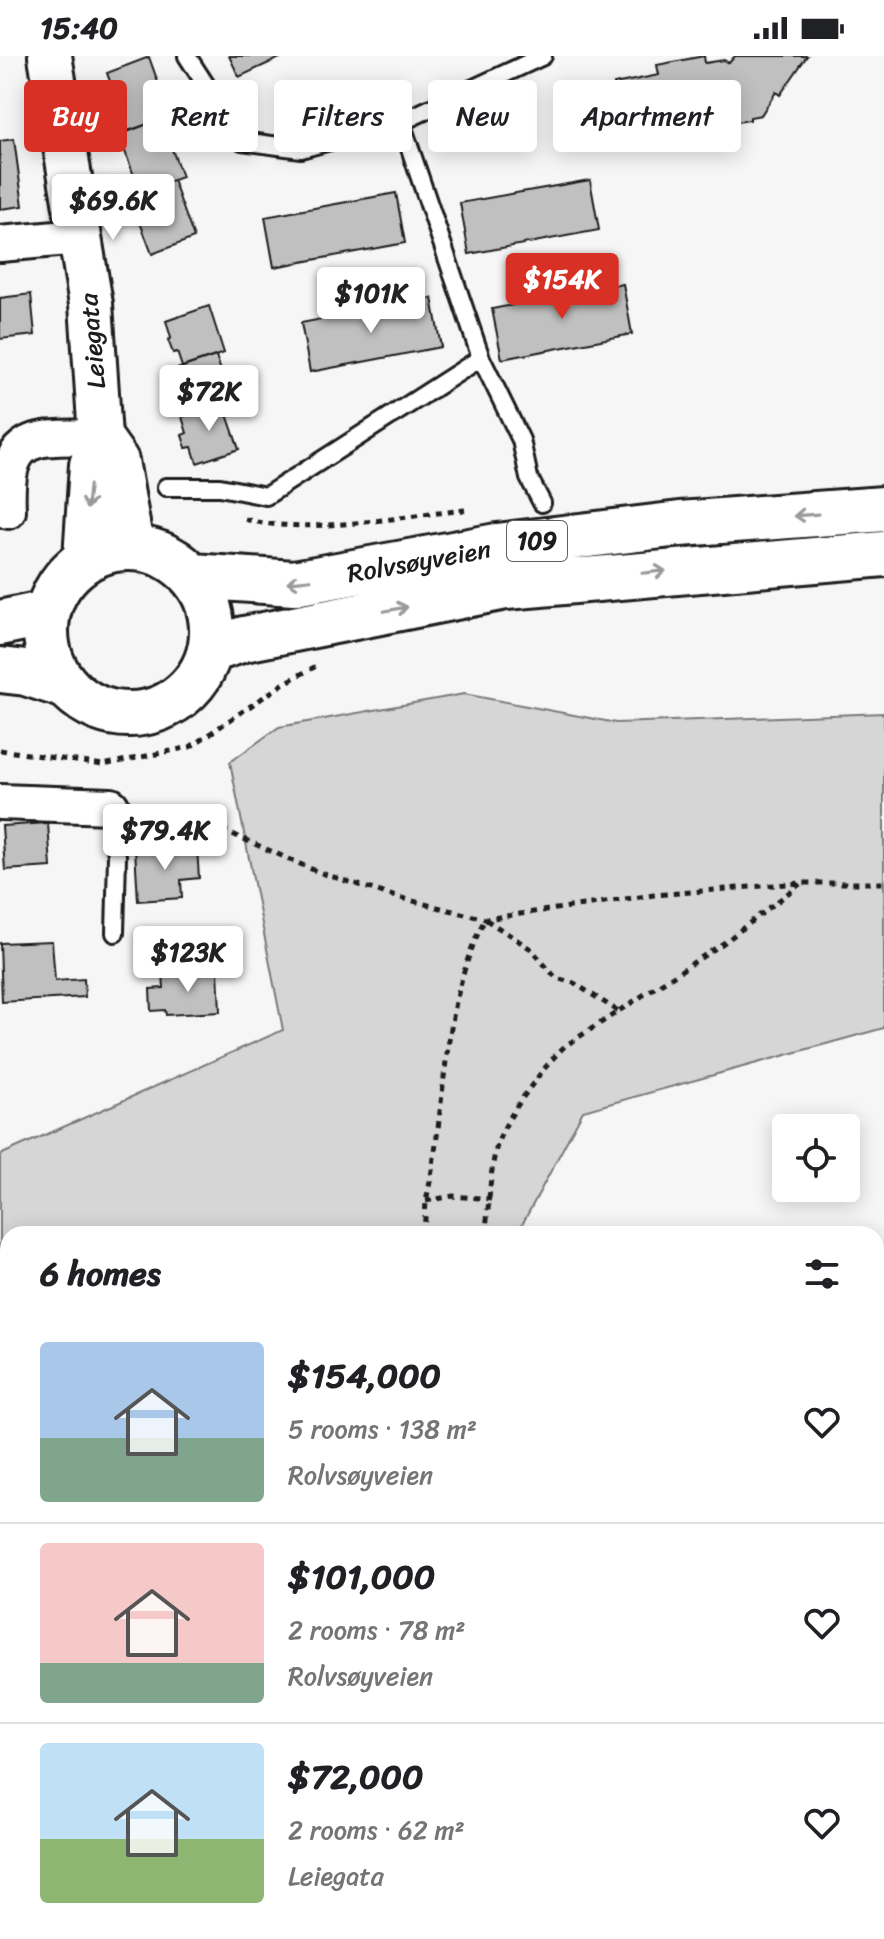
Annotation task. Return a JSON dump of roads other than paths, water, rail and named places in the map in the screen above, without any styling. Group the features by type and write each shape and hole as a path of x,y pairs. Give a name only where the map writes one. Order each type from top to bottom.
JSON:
{"main road":[{"name":"Rolvsøyveien","path":"193,576 294,583 497,546 680,524 884,509"},
{"path":"132,546 165,555 193,576 211,611 211,650 199,678 178,700 150,712 119,714 90,705 66,686 52,664 45,639 47,613 60,582 85,559 107,549 132,546"},
{"name":"Rolvsøyveien","path":"211,650 244,639 506,587 884,554"},
{"path":"0,623 47,613"},
{"path":"0,670 26,673 66,686"}],"street":[{"name":"Leiegata","path":"50,56 91,304 100,437 91,465 85,559"},
{"path":"0,244 79,237"},
{"name":"Leiegata","path":"100,437 117,461 132,546"},
{"path":"8,511 7,482 11,462 21,448 35,440 100,437"},
{"path":"0,802 111,806"}],"lane":[{"path":"187,56 242,141 274,145"},
{"path":"412,117 543,56"},
{"path":"411,152 481,358 521,440 529,478 542,503"},
{"path":"166,487 220,487 266,496 481,358"},
{"path":"111,806 117,856 115,933"}]}
